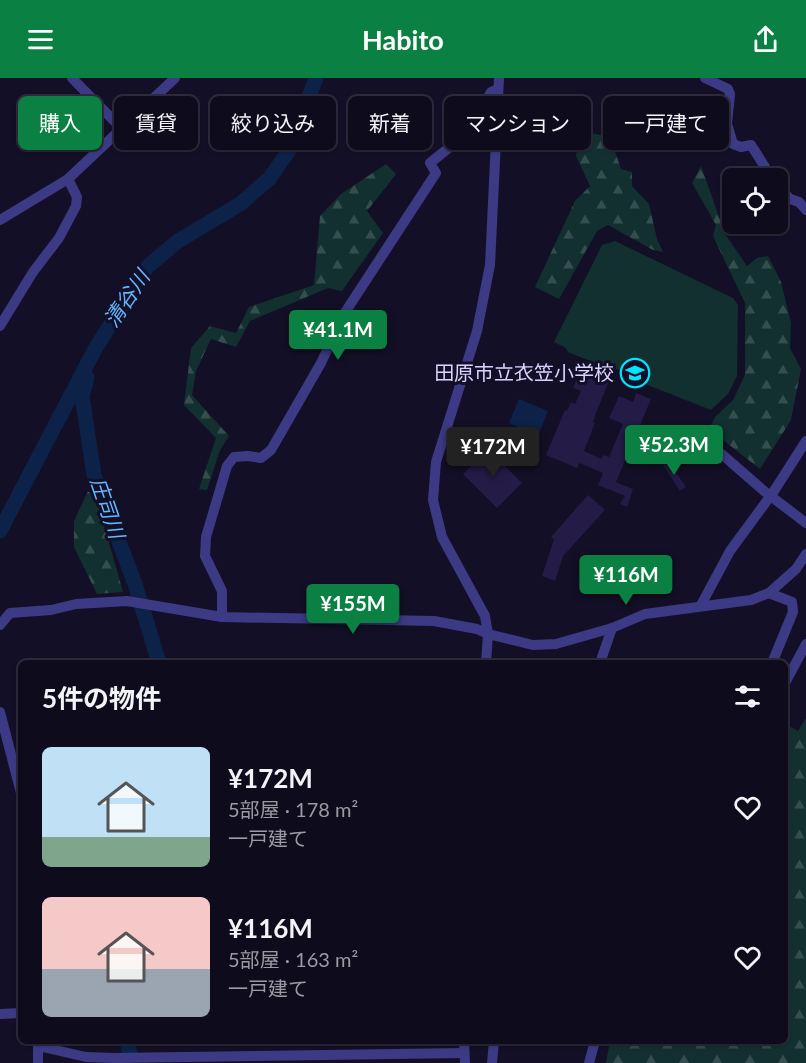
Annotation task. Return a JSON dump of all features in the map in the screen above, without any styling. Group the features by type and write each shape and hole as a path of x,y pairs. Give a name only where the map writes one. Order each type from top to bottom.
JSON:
{"street":[{"path":"72,78 114,121"},
{"path":"156,96 175,78"},
{"path":"705,78 728,89 730,94 728,124 733,144 741,147 751,146 765,168"},
{"path":"222,617 222,591 205,556 206,537 227,466 234,457 261,458 271,450 321,363 344,314 436,173 430,163 466,134 491,92 499,84"},
{"path":"486,660 488,634 485,616 442,537 433,500 436,462 477,331 490,265 499,84"},
{"path":"0,220 68,178 114,136"},
{"path":"0,326 33,272 59,238 76,206 77,197 68,178"},
{"path":"788,197 799,202 806,210"},
{"path":"701,605 730,551 806,441"},
{"path":"709,443 806,523"},
{"path":"0,625 10,613 127,600 222,617 434,621 477,629 533,645 556,644 612,628 645,614 751,600 769,593 796,568 806,554"},
{"path":"769,593 792,602 794,612 773,660"},
{"path":"601,660 612,628"},
{"path":"788,678 806,644"},
{"path":"0,712 18,781"},
{"path":"0,1014 18,1013"},
{"path":"38,1063 38,1044 86,1057 114,1058 465,1058"},
{"path":"492,1063 494,1044"},
{"path":"589,1063 594,1044"}],"green space":[{"path":"591,133 603,136 603,150 614,150 621,169 632,172 632,186 649,204 657,239 663,252 653,250 608,225 597,231 559,299 535,287 575,201 590,186 576,156 577,150 591,150"},
{"path":"386,164 396,174 367,211 383,233 342,291 328,288 250,321 236,347 211,339 196,371 192,395 229,436 220,450 207,490 199,489 216,438 184,405 191,348 210,326 236,333 249,307 314,285 320,216 341,194"},
{"path":"701,166 722,226 722,234 725,234 747,266 757,258 768,256 781,282 791,323 790,348 801,369 791,420 760,469 709,429 715,417 733,400 745,375 745,303 713,236 716,225 692,183"},
{"path":"615,241 733,298 738,305 737,376 728,394 711,410 645,384 629,372 610,369 568,352 566,348 554,342 602,245"},
{"path":"88,491 97,500 123,592 97,594 74,547 74,521"},
{"path":"806,718 806,1063 606,1063 609,1044 788,1044 788,726 798,731"}],"water":[{"path":"519,399 548,411 538,436 509,423"}],"building":[{"path":"589,372 609,381 584,451 601,459 603,455 609,457 623,424 609,418 619,396 633,402 636,393 651,399 616,482 633,489 627,507 620,504 625,496 598,485 603,473 579,463 577,468 546,455 565,410 567,411 571,402 575,404 581,391 573,388 577,378 585,381"},
{"path":"488,449 522,483 497,508 463,474"},
{"path":"668,461 686,487 680,491 664,467"},
{"path":"588,495 605,510 563,556 555,581 542,576 554,539 551,537"}],"waterway":[{"name":"清谷川","path":"0,531 95,349 147,267 178,241 240,204 269,179 288,152 316,78"},
{"name":"庄司川","path":"87,378 82,396 94,475 135,584 158,660"},
{"name":"庄司川","path":"125,1063 130,1054 128,1044"}],"place":[{"name":"田原市立衣笠小学校","path":"635,373"}]}
